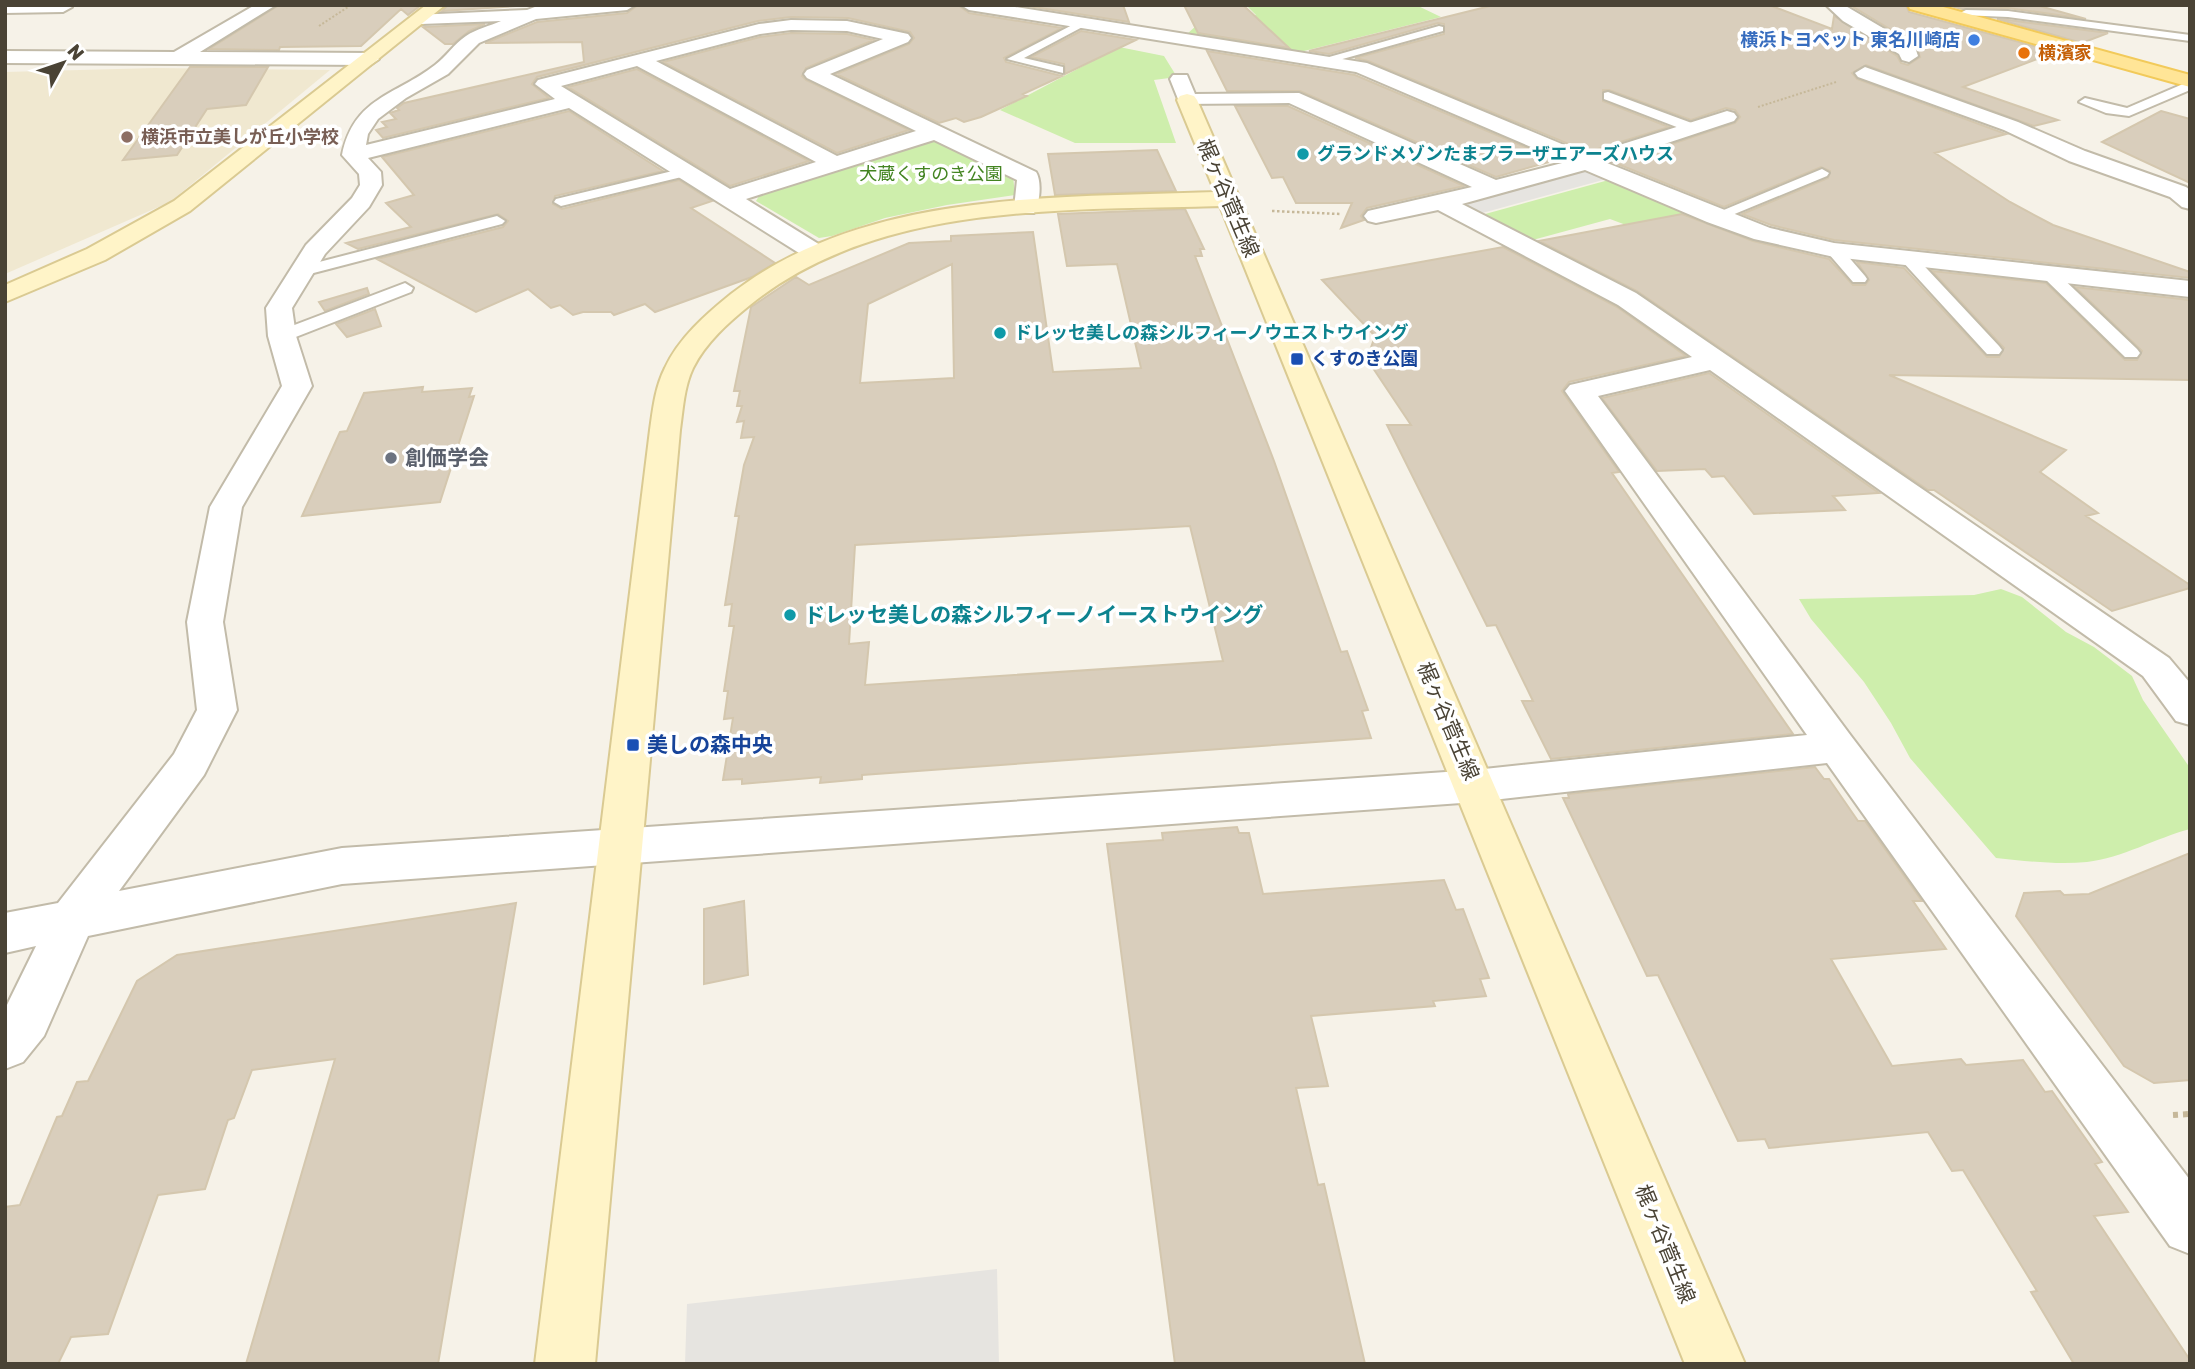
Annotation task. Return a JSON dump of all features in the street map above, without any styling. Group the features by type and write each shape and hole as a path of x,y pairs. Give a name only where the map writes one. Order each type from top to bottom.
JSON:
{"main road":[{"path":"1916,5 2190,83"},
{"path":"1939,5 2190,75"}],"street":[{"path":"179,57 268,5"},
{"path":"5,295 92,257 148,228 182,206 429,12 626,5"},
{"path":"969,5 1195,43 1360,67 1590,162 1714,217 1763,234 1835,250 2190,289"},
{"path":"1834,5 1853,20 1908,51 1909,56"},
{"path":"1006,11 1078,6"},
{"path":"5,8 63,7"},
{"path":"353,155 357,134 371,115 399,94 441,70 473,39 541,10"},
{"path":"816,253 545,84 770,28 821,25 868,29 902,38 814,74 1028,177 1026,208"},
{"name":"梶ヶ谷菅生線","path":"1195,43 1178,69 1187,100 1245,205 1475,786 1715,1364"},
{"path":"5,57 370,59"},
{"path":"638,59 834,163"},
{"path":"1856,76 2011,126 2077,156 2178,192 2190,202"},
{"path":"1187,100 1292,97 1494,188"},
{"path":"353,155 572,101"},
{"path":"1377,216 1441,202 1590,162 1727,117"},
{"path":"726,198 936,132"},
{"path":"5,1046 27,1020 72,919 190,764 217,710 205,622 226,507 296,386 282,336 278,308 315,250 361,202 372,185 370,172 353,155"},
{"path":"1441,202 1627,299 1714,361 2173,663 2190,711"},
{"path":"565,1364 665,430 675,376 699,337 738,298 778,270 816,253 879,231 966,213 1026,208 1245,205"},
{"path":"1714,361 1580,391 1837,747 2190,1226"},
{"path":"5,933 342,866 1475,786 1837,747"}],"lane":[{"path":"1966,13 2008,14 2190,37"},
{"path":"2063,14 2190,37"},
{"path":"1059,70 1013,59 1082,24"},
{"path":"1321,61 1443,31 1425,24"},
{"path":"2085,102 2111,110 2130,112 2190,83"},
{"path":"1608,96 1692,128"},
{"path":"561,202 685,172"},
{"path":"1714,217 1822,173"},
{"path":"302,271 497,221"},
{"path":"1835,250 1859,279"},
{"path":"1908,258 1993,350"},
{"path":"2050,275 2131,353"},
{"path":"282,336 405,288"}],"path":[{"path":"319,26 351,5"},
{"path":"1789,98 1856,76"},
{"path":"1245,205 1377,216"}],"shaded area":[{"name":"横浜市立美しが丘小学校","path":"155,68 330,70 170,202 5,274 5,72"},
{"path":"1594,169 1614,177 1475,215 1463,209 1465,204"},
{"path":"997,1269 999,1364 685,1364 687,1304"}],"green space":[{"path":"1246,5 1416,5 1441,17 1296,53 1186,35 1198,24 1256,15"},
{"path":"1119,47 1164,56 1177,77 1154,80 1176,143 1075,143 1000,110"},
{"name":"犬蔵くすのき公園","path":"939,140 1013,176 1015,195 885,218 819,238 756,201 759,196 924,141"},
{"path":"1616,178 1690,211 1653,230 1610,219 1529,241 1478,216"},
{"path":"2001,589 2022,597 2066,632 2094,647 2132,676 2143,700 2190,768 2190,829 2113,856 2087,862 2053,863 1996,858 1910,758 1864,682 1811,619 1799,599 1974,595"}],"building":[{"path":"279,5 421,5 408,15 401,9 361,46 280,47 279,50 209,49"},
{"path":"448,5 532,5 442,11"},
{"path":"638,5 958,5 969,13 1062,28 1004,58 1006,62 1062,76 981,117 964,122 956,118 939,123 836,74 909,44 914,38 910,32 848,18 791,17 758,21 537,77 532,84 549,98 383,138 376,130 387,127 382,122 396,119 390,113 399,110 397,108 404,103 584,62 582,42 485,43 537,22 627,13"},
{"path":"1021,5 1123,5 1129,22"},
{"path":"1184,5 1243,5 1289,48 1198,33"},
{"path":"1494,5 1769,5 1832,29 1834,16 1897,56 1901,63 1908,65 1920,57 1916,45 1850,5 1906,5 1909,12 2056,52 1963,87 2058,120 2034,126 1866,65 1852,73 1857,79 2006,134 1935,153 2010,202 2053,225 2190,272 2190,278 1834,240 1771,225 1742,214 1828,178 1830,171 1821,167 1724,207 1615,163 1735,123 1740,117 1735,110 1726,108 1691,120 1603,90 1603,101 1669,127 1588,152 1355,58 1444,34 1444,24 1438,23 1329,54 1309,51"},
{"path":"1947,5 2036,5 2086,19 2008,8 1962,9"},
{"path":"1997,19 2008,20 2108,33 2082,43"},
{"path":"485,24 469,31 453,44 445,44 423,27"},
{"path":"1081,31 1136,40 1065,74 1064,64 1031,57"},
{"path":"791,33 847,34 874,40 806,68 802,76 909,130 837,153 663,62 760,37"},
{"path":"1207,51 1355,75 1556,160 1496,177 1300,91 1227,91"},
{"path":"190,67 268,67 246,105 207,109 177,155 123,160"},
{"path":"637,69 809,161 730,186 568,87"},
{"name":"グランドメゾンたまプラーザエアーズハウス","path":"1235,106 1288,106 1464,186 1367,208 1361,216 1364,220 1341,228 1352,203 1296,203 1283,177 1272,178"},
{"path":"569,111 663,171 555,196 553,204 562,209 679,180 712,201 691,208 775,263 752,277 655,312 645,304 614,315 611,312 583,312 573,315 560,305 551,308 528,289 476,312 377,259 503,227 508,221 498,214 358,249 346,243 411,227 386,203 414,195 382,157"},
{"path":"2161,111 2190,119 2190,183 2102,142"},
{"path":"1157,150 1176,191 1055,195 1048,154"},
{"path":"1185,209 1204,249 1200,249 1202,256 1195,256 1274,461 1341,652 1347,651 1368,710 1362,711 1371,738 862,775 862,779 820,783 821,777 742,784 742,779 723,780 733,718 724,719 728,691 724,691 734,626 729,626 732,604 725,605 739,516 735,516 744,465 754,437 741,438 744,421 737,422 742,406 737,406 740,391 734,391 751,307 796,277 809,285 909,243 951,241 951,236 1033,232 1053,372 1141,368 1117,264 1067,266 1058,214","holes":["952,264 954,378 860,383 868,304","1190,526 1223,661 865,685 869,642 849,644 855,545"]},
{"path":"1682,214 1753,241 1829,259 1853,285 1865,285 1869,280 1857,262 1904,268 1987,357 1999,357 2004,348 1932,271 2046,283 2125,360 2137,360 2142,351 2075,287 2190,300 2190,380 1889,375 2066,450 2040,472 2098,513 2086,516 2190,585 2190,588 2112,611 1934,490 1928,490 1637,291 1539,241"},
{"path":"1503,247 1617,307 1686,356 1569,382 1562,391 1619,472 1612,473 1793,734 1551,759 1522,701 1533,701 1496,625 1487,626 1387,425 1411,425 1367,359 1375,336 1322,280"},
{"path":"367,288 369,294 325,311 319,302"},
{"path":"375,309 381,326 347,337 336,324"},
{"path":"1709,373 1879,493 1833,496 1845,510 1754,514 1724,476 1712,477 1705,469 1657,471 1602,398"},
{"name":"創価学会","path":"423,387 422,392 472,388 469,397 474,396 440,502 302,516 340,432 347,431 364,393"},
{"path":"1815,767 1824,779 1829,779 1858,821 1865,821 1922,901 1913,901 1946,949 1831,959 1892,1066 1961,1059 1966,1065 2023,1060 2045,1092 2052,1091 2102,1162 2095,1164 2128,1212 2094,1216 2190,1360 2190,1364 2074,1364 2031,1292 2037,1291 1963,1170 1952,1171 1928,1132 1769,1148 1765,1139 1738,1141 1658,975 1647,976 1563,798 1569,798 1568,794"},
{"path":"1237,827 1239,833 1249,833 1263,894 1444,880 1456,910 1463,909 1489,978 1480,979 1486,996 1433,1001 1435,1006 1311,1016 1328,1086 1296,1088 1318,1185 1324,1184 1365,1364 1175,1364 1107,844 1163,840 1162,833"},
{"path":"2190,853 2190,1080 2154,1083 2124,1066 2016,916 2024,893 2060,891 2064,895 2089,894"},
{"path":"744,901 748,975 704,984 704,909"},
{"path":"516,903 438,1364 246,1364 335,1059 252,1070 234,1118 228,1120 205,1189 158,1195 108,1334 71,1337 58,1364 5,1364 5,1207 20,1205 57,1117 62,1116 77,1082 88,1081 137,981 177,955"}],"place":[{"name":"横浜トヨペット 東名川崎店","path":"1974,40"},
{"name":"横濱家","path":"2024,53"},
{"name":"横浜市立美しが丘小学校","path":"127,137"},
{"name":"グランドメゾンたまプラーザエアーズハウス","path":"1303,154"},
{"name":"ドレッセ美しの森シルフィーノウエストウイング","path":"1000,333"},
{"name":"くすのき公園","path":"1297,359"},
{"name":"創価学会","path":"391,458"},
{"name":"ドレッセ美しの森シルフィーノイーストウイング","path":"790,615"},
{"name":"美しの森中央","path":"633,745"}]}
